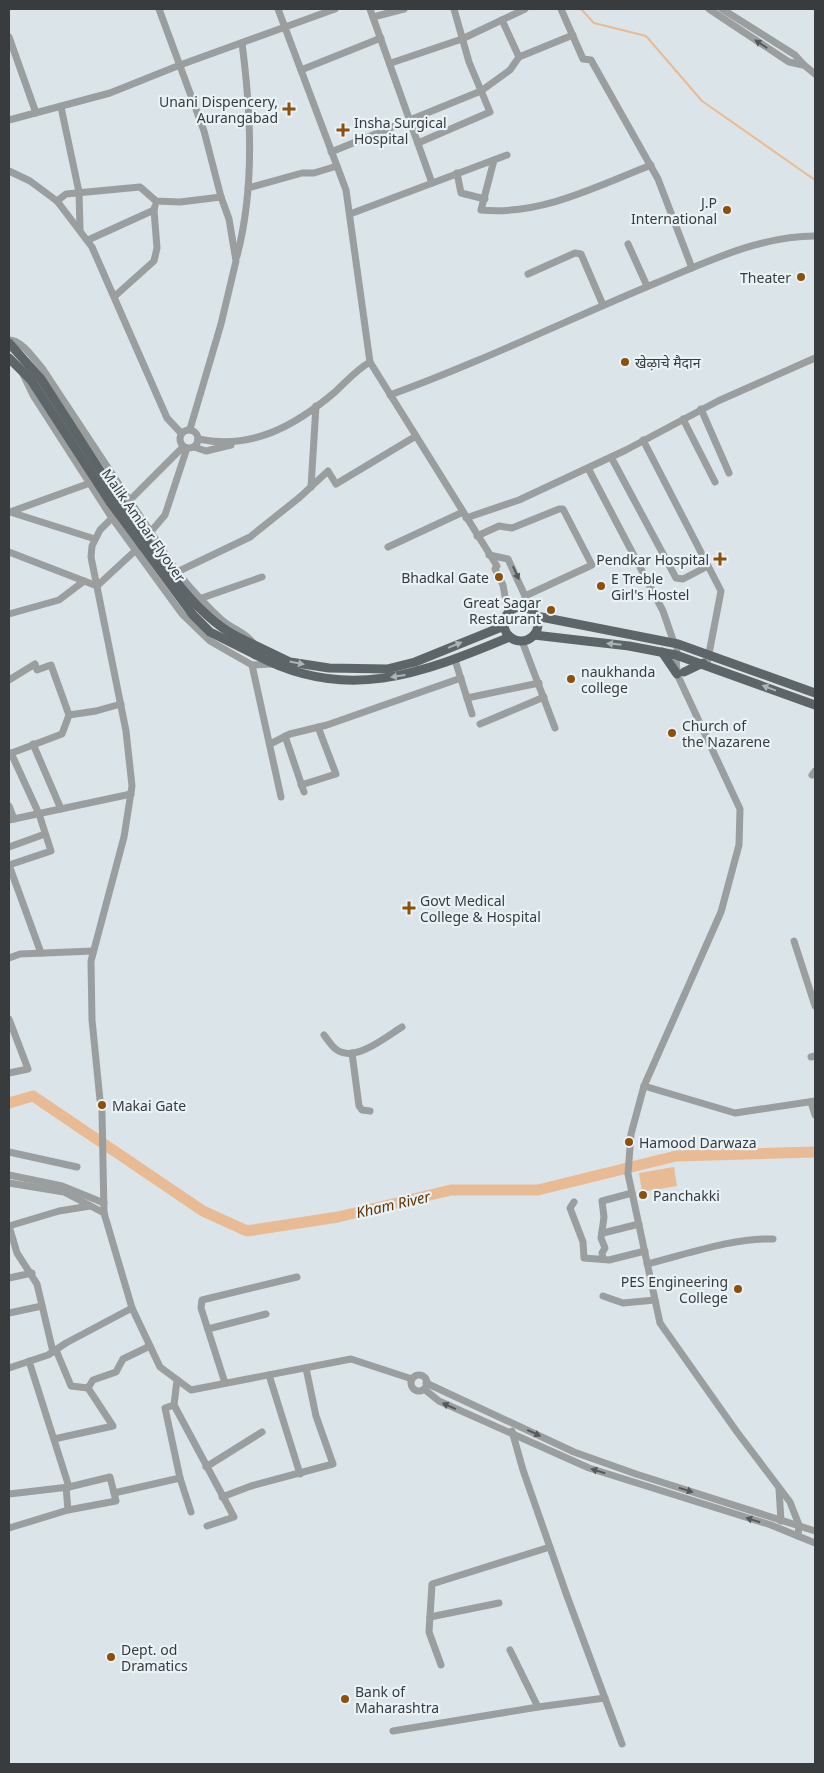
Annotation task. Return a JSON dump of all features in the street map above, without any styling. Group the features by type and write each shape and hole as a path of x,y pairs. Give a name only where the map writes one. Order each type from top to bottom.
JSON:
{"main road":[{"name":"Malik Ambar Flyover","path":"9,342 41,379 117,497 183,590 198,609 217,625 290,662 329,668 387,669 415,662 504,626"},
{"name":"Malik Ambar Flyover","path":"9,358 31,380 110,502 193,615 210,632 289,671 333,680 403,676 455,660 510,637"},
{"path":"815,693 709,654 676,644 536,616 526,608 516,608 508,613 504,626 510,637 522,641 534,635 630,646 688,658 815,705"},
{"path":"534,635 538,626 536,616"},
{"path":"662,652 680,673 705,663"}],"street":[{"path":"158,9 204,131 221,197 229,219 236,261"},
{"path":"278,9 346,190 370,362 488,555 497,566 495,569 503,585 508,613"},
{"path":"9,120 110,93 180,65 335,9"},
{"path":"370,9 391,63 432,183"},
{"path":"373,17 404,9"},
{"path":"418,143 490,112 468,62 454,9"},
{"path":"391,63 462,39 525,9"},
{"path":"561,9 584,58 591,60 658,179 692,268"},
{"path":"709,9 789,62 804,65"},
{"path":"722,9 795,54 815,74"},
{"path":"502,20 519,57"},
{"path":"332,152 481,92 510,70 519,57 573,35"},
{"path":"9,37 36,113"},
{"path":"301,70 381,38"},
{"path":"181,433 190,429 216,342 243,234 248,188 248,90 242,44"},
{"path":"61,107 79,192 80,229"},
{"path":"350,214 507,155"},
{"path":"494,160 481,210 518,210 582,192 651,166"},
{"path":"248,188 302,172 314,173 336,166"},
{"path":"9,171 30,181 57,201 88,240 115,296 167,418 181,433"},
{"path":"457,173 461,193 485,198"},
{"path":"57,201 66,194 140,187 156,201 180,202 221,197"},
{"path":"115,296 154,261 157,248 154,210 156,201"},
{"path":"88,240 154,210"},
{"path":"390,395 444,376 603,305 692,268 757,244 799,236 815,236"},
{"path":"628,244 647,286"},
{"path":"528,274 575,253 581,254 603,305"},
{"path":"9,342 13,340 28,352 42,368 177,572 199,599 224,622 249,637 253,643"},
{"path":"388,547 464,515 519,500 611,457 701,410 815,358"},
{"path":"181,433 180,440 188,447 206,451 266,436 286,428 316,406 358,368 370,362"},
{"path":"22,371 33,395 112,518 182,614 210,641 252,665 272,664"},
{"path":"311,487 316,406"},
{"path":"701,410 730,473"},
{"path":"683,419 715,482"},
{"path":"190,429 197,434 198,439"},
{"path":"177,572 250,537 328,472 336,484 416,436"},
{"path":"100,1100 92,1020 91,961 124,837 131,794 126,731 96,586 91,557 92,546 100,530 129,501 198,439 218,443 238,442"},
{"path":"643,440 721,591 709,654 705,663"},
{"path":"96,586 135,552 165,515 188,447"},
{"path":"611,457 676,578 682,579 708,566"},
{"path":"588,468 663,611 676,644 676,655 682,685 740,809 739,845 721,912 644,1086 631,1134 628,1174 660,1322 790,1502 799,1525 798,1536"},
{"path":"9,512 90,483"},
{"path":"477,536 500,526 511,529 558,509 563,509 592,565 525,596"},
{"path":"9,512 96,539"},
{"path":"9,552 96,586"},
{"path":"488,555 508,559 525,596 526,608"},
{"path":"199,599 262,577"},
{"path":"9,614 59,600 84,581"},
{"path":"522,641 555,728"},
{"path":"680,673 692,649"},
{"path":"455,660 472,714"},
{"path":"9,680 35,664 37,670 51,665 70,715 62,734 10,753 39,814 51,852 9,865 41,953"},
{"path":"252,665 281,797"},
{"path":"270,744 285,736 318,727 461,678"},
{"path":"467,698 539,683"},
{"path":"480,724 544,697"},
{"path":"70,715 96,712 121,704"},
{"path":"285,736 303,789 336,774 318,727"},
{"path":"33,744 60,809"},
{"path":"9,806 11,819 131,794"},
{"path":"9,847 46,834"},
{"path":"794,940 815,1006"},
{"path":"9,958 20,954 93,951"},
{"path":"807,980 815,977"},
{"path":"9,1020 28,1069 9,1072"},
{"path":"324,1035 336,1050 346,1054 371,1047 402,1027"},
{"path":"352,1053 359,1106 362,1110 370,1111"},
{"path":"644,1086 735,1113 813,1101 815,1115"},
{"path":"102,1112 104,1213 132,1308 160,1367 191,1390 351,1359 412,1379 420,1375 425,1378 425,1386 439,1401 589,1468 815,1542"},
{"path":"9,1152 77,1167"},
{"path":"9,1175 62,1186 104,1202"},
{"path":"9,1183 60,1191 104,1213"},
{"path":"603,1259 602,1253 605,1248 601,1238 603,1233 602,1201 632,1193"},
{"path":"574,1202 570,1208 582,1242 584,1258 609,1260 645,1251"},
{"path":"88,1388 70,1386 55,1351 37,1284 32,1273 17,1253 9,1226 59,1212 90,1206"},
{"path":"603,1233 639,1224"},
{"path":"647,1264 740,1242 773,1239"},
{"path":"9,1278 32,1273"},
{"path":"225,1383 200,1305 202,1300 298,1278"},
{"path":"603,1296 623,1303 655,1300"},
{"path":"9,1313 42,1306"},
{"path":"10,1369 55,1351 132,1308"},
{"path":"208,1330 266,1314"},
{"path":"88,1388 93,1380 116,1372 123,1359 150,1346"},
{"path":"29,1361 68,1487 68,1510"},
{"path":"222,1497 252,1486 333,1464 316,1416 306,1368"},
{"path":"269,1375 300,1474"},
{"path":"412,1379 413,1388 418,1390 425,1386"},
{"path":"177,1380 174,1405 234,1517 207,1526"},
{"path":"425,1386 515,1424 574,1452 636,1474 815,1531"},
{"path":"54,1438 113,1426 88,1388"},
{"path":"174,1405 165,1408 180,1478 191,1512"},
{"path":"515,1424 512,1434 550,1548 622,1744"},
{"path":"206,1467 262,1432"},
{"path":"9,1494 68,1487 110,1477 116,1501 68,1510 9,1527"},
{"path":"114,1493 180,1478"},
{"path":"779,1489 780,1519 785,1531"},
{"path":"441,1665 429,1632 432,1584 550,1548"},
{"path":"430,1617 499,1603"},
{"path":"510,1650 538,1708"},
{"path":"393,1731 605,1698"}],"shaded area":[{"path":"674,1167 677,1186 642,1192 639,1173"}],"waterway":[{"path":"581,9 594,23 646,36 702,101 815,180"},
{"name":"Kham River","path":"9,1103 33,1096 203,1211 247,1231 338,1217 451,1190 538,1190 676,1156 815,1152"}],"place":[{"name":"Unani Dispencery, Aurangabad","path":"289,109"},
{"name":"Insha Surgical Hospital","path":"343,130"},
{"name":"J.P International","path":"727,210"},
{"name":"Theater","path":"801,277"},
{"name":"खेऴाचे मैदान","path":"625,362"},
{"name":"Pendkar Hospital","path":"720,559"},
{"name":"Bhadkal Gate","path":"499,577"},
{"name":"E Treble Girl's Hostel","path":"601,586"},
{"name":"Great Sagar Restaurant","path":"551,610"},
{"name":"naukhanda college","path":"571,679"},
{"name":"Church of the Nazarene","path":"672,733"},
{"name":"Govt Medical College & Hospital","path":"409,908"},
{"name":"Makai Gate","path":"102,1105"},
{"name":"Hamood Darwaza","path":"629,1142"},
{"name":"Panchakki","path":"643,1195"},
{"name":"PES Engineering College","path":"738,1289"},
{"name":"Dept. od Dramatics","path":"111,1657"},
{"name":"Bank of Maharashtra","path":"345,1699"}]}
